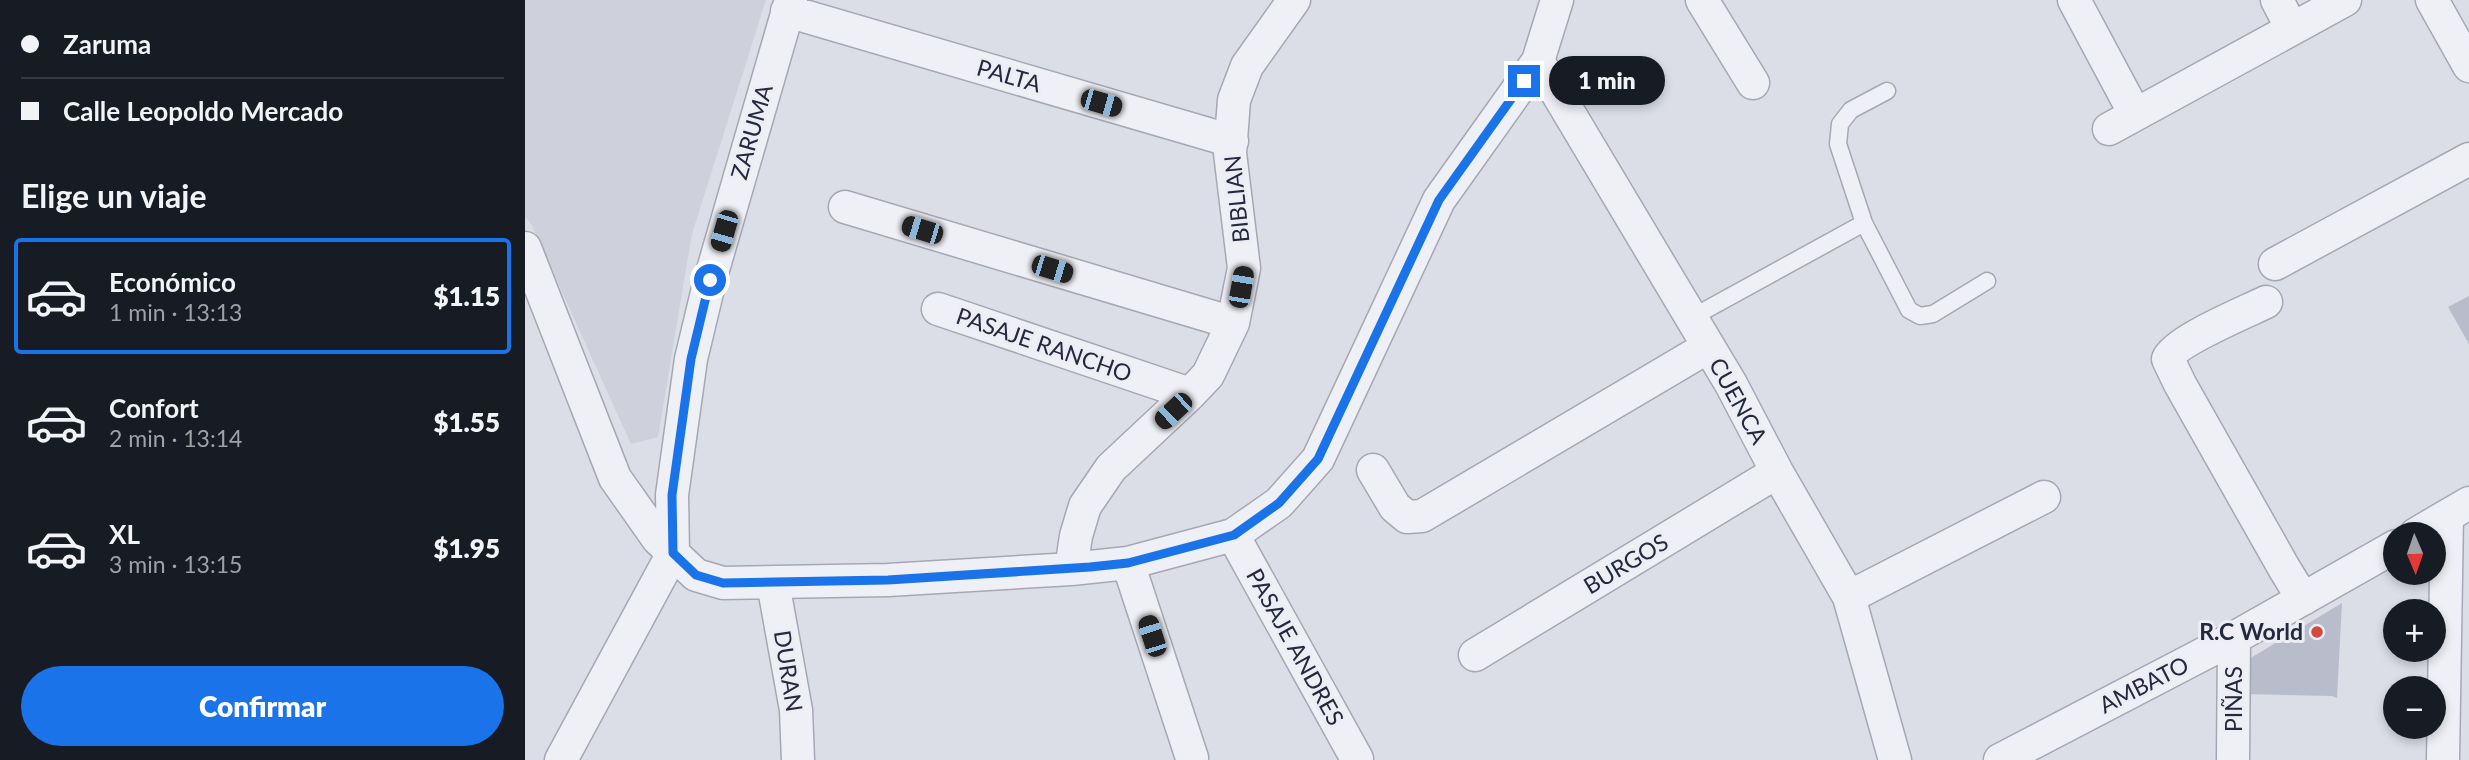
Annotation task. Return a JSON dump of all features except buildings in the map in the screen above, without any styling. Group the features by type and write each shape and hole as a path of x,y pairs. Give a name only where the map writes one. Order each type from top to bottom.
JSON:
{"street":[{"name":"BIBLIAN","path":"1071,569 1076,536 1085,506 1111,468 1207,375 1233,323 1244,268 1230,153 1234,100 1247,66 1292,0"},
{"path":"525,248 615,478 657,539 696,575 723,583 888,580 1128,563 1234,535 1279,503 1318,459 1439,200 1538,61 1557,0"},
{"path":"1702,0 1753,83"},
{"path":"2074,0 2122,122 2345,0"},
{"path":"2277,0 2292,29"},
{"path":"2432,0 2469,66"},
{"name":"PALTA","path":"789,6 1232,141"},
{"name":"ZARUMA","path":"673,553 672,495 691,359 710,280 789,6"},
{"name":"CUENCA","path":"1538,61 1708,347 1849,597 1895,760"},
{"path":"2275,264 2469,159"},
{"path":"845,207 1233,323"},
{"path":"2266,302 2191,339 2171,352 2168,359 2284,568 2304,599"},
{"name":"PASAJE RANCHO","path":"938,309 1190,394"},
{"path":"1373,470 1395,507 1407,517 1422,516 1708,347"},
{"name":"BURGOS","path":"1475,655 1777,472"},
{"path":"1849,597 2044,497"},
{"path":"2437,522 2458,510"},
{"path":"2444,760 2458,510"},
{"name":"PASAJE ANDRES","path":"1234,535 1357,759"},
{"path":"561,760 673,553"},
{"name":"AMBATO","path":"2000,760 2234,638 2383,553"},
{"path":"1128,563 1192,758"},
{"name":"DURAN","path":"773,583 796,710 798,760"},
{"name":"PIÑAS","path":"2233,760 2234,638"}],"lane":[{"path":"1887,91 1851,110 1840,124 1838,144 1864,223 1909,310 1920,316 1933,314 1987,281"},
{"path":"1691,318 1864,223"}],"shaded area":[{"path":"525,0 766,0 692,234 658,437 631,444 532,226 525,217"}],"place":[{"name":"R.C World","path":"2317,632"}],"route":[{"path":"710,280 691,359 672,495 673,553 696,575 723,583 888,580 1128,563 1234,535 1279,503 1318,459 1439,200 1524,81"}]}
